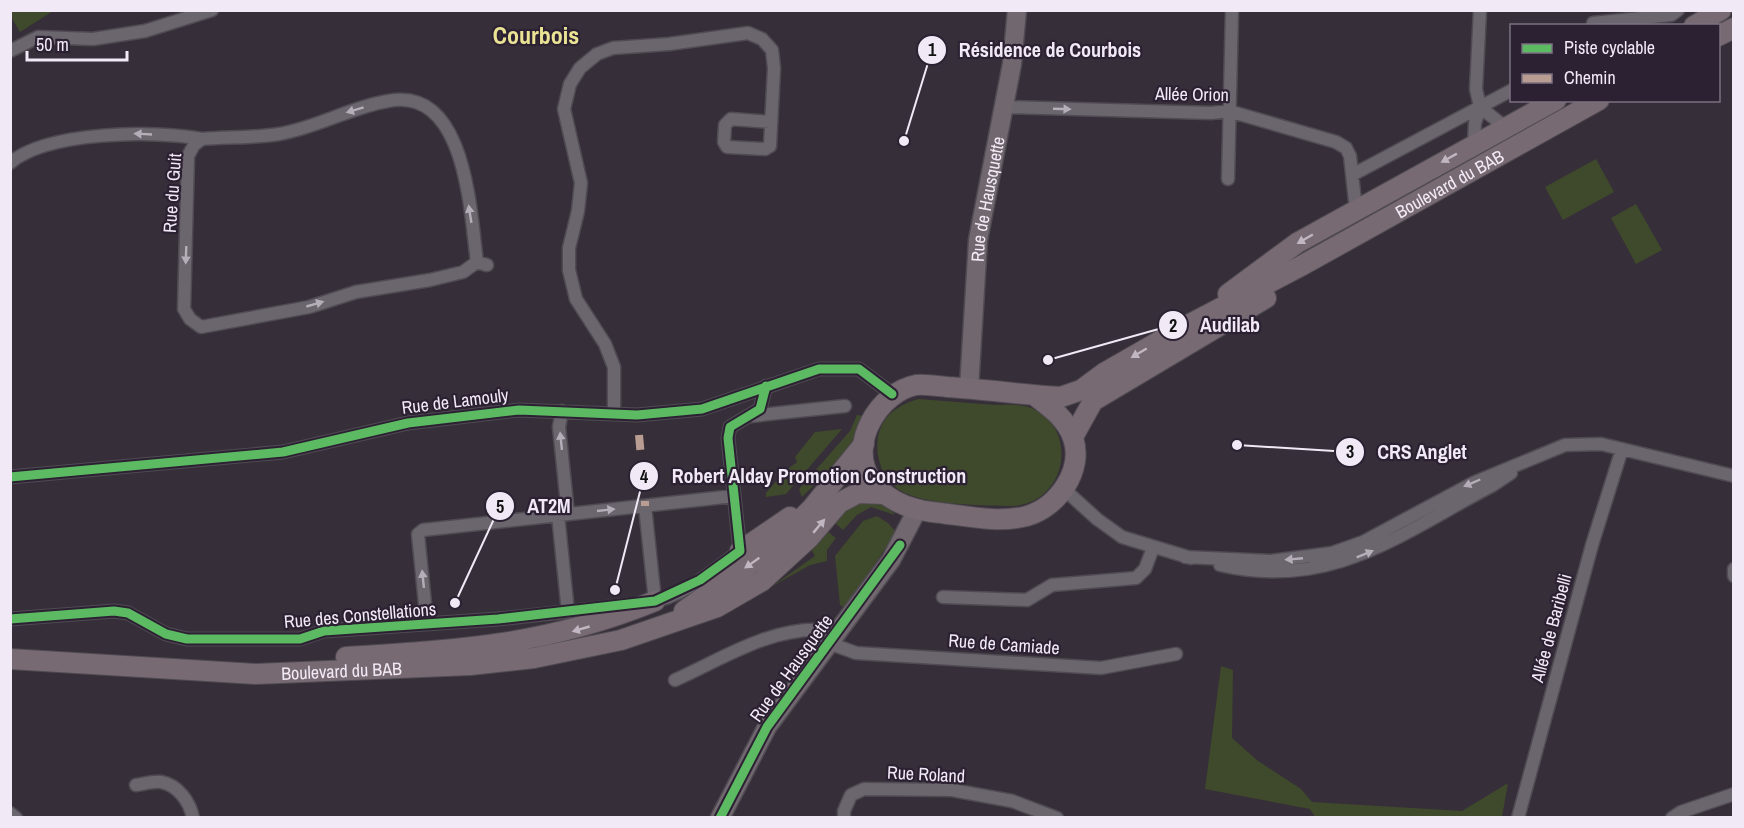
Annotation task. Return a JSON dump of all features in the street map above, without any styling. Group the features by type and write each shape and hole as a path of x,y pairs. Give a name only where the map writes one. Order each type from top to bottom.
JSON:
{"main road":[{"path":"1697,24 1721,10"},
{"path":"1720,35 1734,28"},
{"path":"1186,326 1297,243 1474,143 1552,102"},
{"name":"Boulevard du BAB","path":"1034,395 1061,397 1080,390 1104,373 1186,326 1301,267 1335,245 1595,102"},
{"name":"Boulevard du BAB","path":"1073,437 1093,401 1264,300 1301,267"},
{"path":"916,385 969,388 1034,395 1058,412 1073,437 1076,451 1072,472 1065,490 1053,502 1029,515 1006,519 917,510 884,494 869,477 864,444 873,414 892,394 916,385"},
{"name":"Boulevard du BAB","path":"667,623 768,552 824,493 864,444"},
{"path":"740,550 824,493"},
{"name":"Boulevard du BAB","path":"10,659 256,674 470,664 534,658 621,640 717,607 762,581 810,538 839,503 858,493 884,494"},
{"path":"256,674 292,660 462,650 520,642 610,620 656,601"}],"street":[{"path":"10,51 38,37 104,38 145,31 212,10"},
{"name":"Rue de Hausquette","path":"969,388 978,240 1004,107 1017,10"},
{"path":"1228,179 1232,10"},
{"path":"1474,143 1475,123 1480,107 1476,89 1480,10"},
{"path":"1593,21 1671,15 1678,10"},
{"path":"614,413 614,367 605,344 576,299 570,270 569,248 578,211 581,183 564,109 570,84 580,68 597,54 613,48 669,44 748,33 762,39 772,50 774,68 771,122"},
{"path":"1352,175 1510,91"},
{"name":"Rue du Guit","path":"406,98 423,103 436,114 460,154 482,263 463,272 430,280 356,292 309,307 201,327 190,319 184,309 188,156 194,145 202,139 280,134 386,101 406,98"},
{"name":"Allée Orion","path":"1004,107 1211,113 1229,111 1336,142 1346,148 1356,210"},
{"path":"1480,107 1505,127"},
{"path":"10,163 33,149 106,134 162,134 202,139"},
{"name":"Rue de Lamouly","path":"10,477 284,452 408,423 519,410 662,414 702,409 819,369 842,367 859,369 892,394"},
{"path":"750,417 760,409 766,386"},
{"path":"740,550 728,438 730,427 737,420 750,417 845,406"},
{"path":"562,411 559,427 568,612"},
{"path":"1065,490 1096,519 1122,537 1153,548 1185,557 1270,561 1332,553 1363,542 1473,483 1564,445 1601,444 1734,476"},
{"name":"Allée de Baribelli","path":"1518,818 1579,590 1622,449"},
{"path":"427,624 418,534 423,530 734,496"},
{"path":"645,506 656,601"},
{"name":"Rue de Hausquette","path":"720,818 767,727 891,560 917,510"},
{"path":"943,597 1027,600 1052,585 1136,578 1145,569 1153,548"},
{"name":"Rue des Constellations","path":"10,619 122,611 176,638 300,639 324,631 568,612 656,601 700,580 740,550"},
{"path":"1734,569 1734,576"},
{"name":"Rue de Camiade","path":"675,680 774,634 823,630 832,640 856,653 1101,668 1176,654"},
{"path":"136,785 161,782 180,792 191,808 193,818"},
{"name":"Rue Roland","path":"844,818 852,795 864,789 952,790 1012,801 1057,818"},
{"path":"1672,818 1734,794"},
{"path":"10,813 16,818"}],"green space":[{"path":"11,10 53,11 20,32"},
{"path":"1596,159 1614,192 1563,220 1545,187"},
{"path":"1636,204 1662,250 1636,264 1611,218"},
{"path":"918,399 1021,405 1045,416 1056,430 1061,446 1061,464 1055,480 1044,494 1028,503 1007,506 939,502 903,492 886,477 878,456 877,444 883,423 890,414"},
{"path":"857,415 864,416 849,451 802,497 799,489 850,431"},
{"path":"842,429 786,494 766,497 766,493 785,471 797,462 795,457 815,432"},
{"path":"872,498 889,507 895,515 871,507 857,515 843,530 835,523 847,507"},
{"path":"877,516 896,532 846,609 840,605 835,556 863,521"},
{"path":"828,532 836,538 827,550 827,561 810,565 771,587 815,556 811,549"},
{"path":"1221,666 1233,670 1232,738 1258,761 1301,789 1312,802 1462,811 1508,783 1502,817 1315,817 1310,809 1205,789"}],"marked path":[{"path":"639,435 641,457"},
{"path":"645,501 645,506"}],"cycle path":[{"path":"10,477 283,452 408,423 519,410 637,415 702,409 819,369 859,369 892,394"},
{"path":"10,619 114,611 128,613 166,634 187,639 300,639 324,631 498,619 655,601 700,580 740,551 728,438 730,427 760,409 766,386"},
{"path":"720,818 767,727 900,545"}],"place":[{"name":"Résidence de Courbois","path":"904,141"},
{"name":"Audilab","path":"1048,360"},
{"name":"CRS Anglet","path":"1237,445"},
{"name":"Robert Alday Promotion Construction","path":"615,590"},
{"name":"AT2M","path":"455,603"}],"district":[{"name":"Courbois","path":"536,35"}]}
